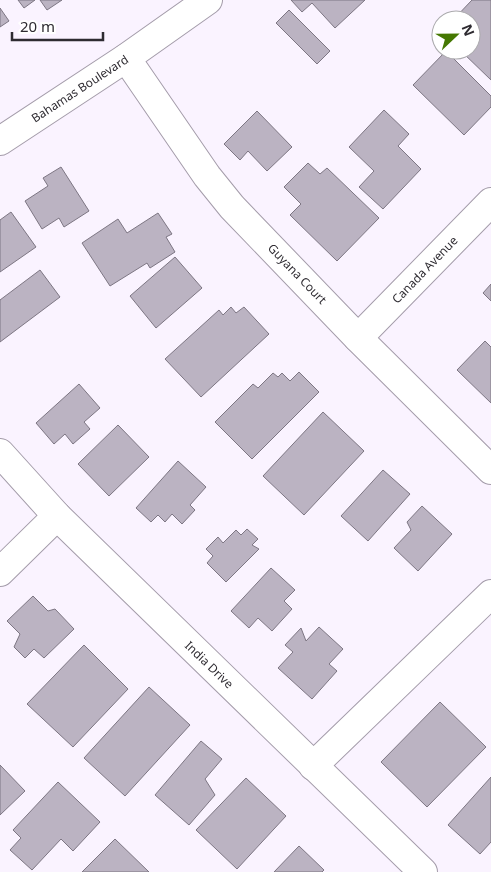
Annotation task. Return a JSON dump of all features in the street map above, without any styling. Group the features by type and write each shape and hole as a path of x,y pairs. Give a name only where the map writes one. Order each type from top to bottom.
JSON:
{"street":[{"name":"Bahamas Boulevard","path":"0,142 126,58 208,0"},
{"name":"Guyana Court","path":"126,58 207,176 232,207 358,338 491,470"},
{"name":"Canada Avenue","path":"358,338 491,202"},
{"name":"India Drive","path":"0,453 57,516 423,872"},
{"path":"0,572 57,516"},
{"path":"313,766 491,594"}],"building":[{"path":"18,0 35,0 24,8"},
{"path":"40,0 62,0 47,10"},
{"path":"291,0 365,0 335,28 312,3 302,12"},
{"path":"472,0 491,0 491,80 470,60 481,60 481,10 462,10"},
{"path":"0,8 9,21 0,27"},
{"path":"289,10 330,51 317,64 276,23"},
{"path":"437,60 455,60 491,96 491,107 464,135 413,85"},
{"path":"384,110 409,134 398,146 421,169 383,209 359,187 374,171 349,147"},
{"path":"257,111 292,147 267,171 248,151 240,160 224,144"},
{"path":"308,163 320,174 327,168 379,218 337,261 290,215 301,204 284,187"},
{"path":"61,167 89,211 64,227 59,218 42,229 25,201 48,186 43,178"},
{"path":"11,212 36,247 0,272 0,220"},
{"path":"158,213 172,234 166,237 175,252 150,268 147,263 110,286 82,243 118,219 127,233"},
{"path":"175,257 202,288 156,328 130,296"},
{"path":"40,270 60,297 0,342 0,300"},
{"path":"491,284 491,301 483,293"},
{"path":"231,307 236,313 244,307 269,334 201,397 165,359 219,310 223,315"},
{"path":"485,341 491,347 491,403 457,370"},
{"path":"299,372 319,392 252,459 215,422 253,384 258,388 273,373 278,377 282,373 290,381"},
{"path":"79,384 100,408 84,422 90,429 73,444 65,434 54,444 36,423"},
{"path":"323,412 364,451 304,515 263,476"},
{"path":"118,425 149,457 109,496 78,464"},
{"path":"178,461 206,487 190,505 195,510 182,524 172,514 165,522 158,515 151,522 136,508"},
{"path":"383,470 410,494 368,541 341,516"},
{"path":"422,506 452,534 418,571 394,548 411,530 407,522"},
{"path":"247,529 258,539 252,545 259,549 226,582 207,563 213,556 206,549 218,537 223,543 236,530 241,535"},
{"path":"271,568 295,590 284,601 292,609 272,631 258,618 249,628 231,611"},
{"path":"33,596 48,611 55,609 74,629 44,658 34,649 25,658 14,647 20,634 7,621"},
{"path":"319,627 343,649 329,664 337,671 312,699 278,668 293,652 285,645 301,628 306,641"},
{"path":"84,645 128,689 73,747 27,704"},
{"path":"149,687 190,725 125,796 84,758"},
{"path":"440,702 486,747 427,807 381,762"},
{"path":"201,741 222,759 205,779 215,795 189,825 155,795"},
{"path":"0,765 25,791 0,815"},
{"path":"491,777 491,842 480,854 448,825"},
{"path":"246,778 286,816 237,869 196,830"},
{"path":"58,782 100,822 73,851 61,839 32,870 10,850 21,838 13,830"},
{"path":"115,839 149,872 82,872"},
{"path":"299,846 324,870 322,872 274,872"}]}
